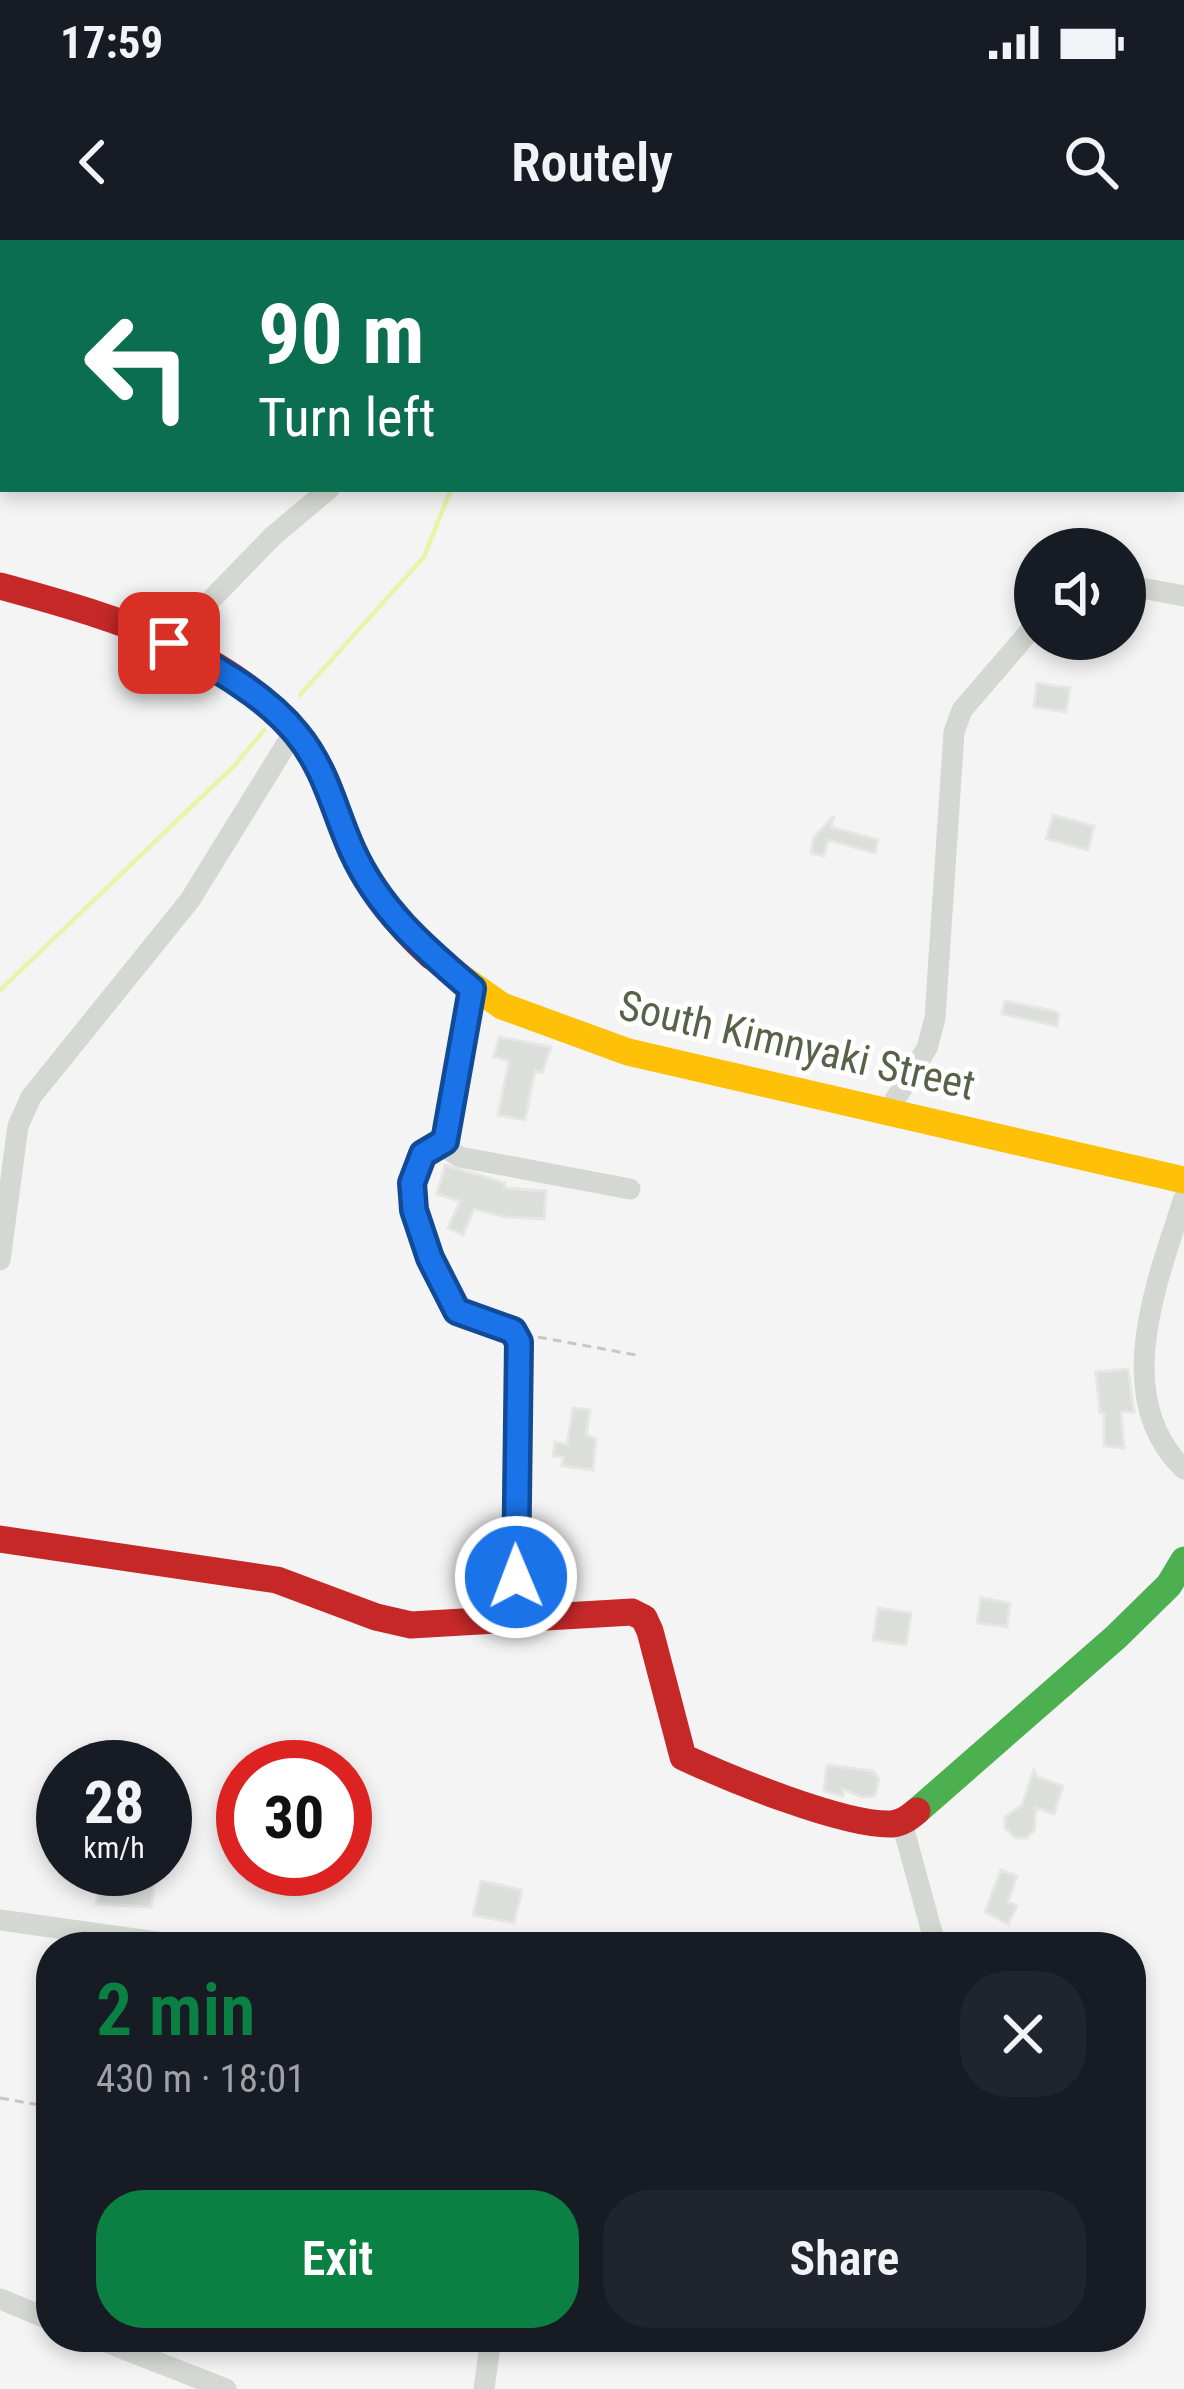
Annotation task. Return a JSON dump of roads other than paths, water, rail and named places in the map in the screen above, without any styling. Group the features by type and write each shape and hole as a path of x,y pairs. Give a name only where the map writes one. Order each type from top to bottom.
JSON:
{"street":[{"path":"169,643 273,536 324,492"},
{"name":"South Kimnyaki Street","path":"0,586 169,643 245,688 295,730 323,773 351,848 387,910 418,944 472,989 535,1021 656,1062 1184,1180"},
{"path":"1146,589 1184,596"},
{"path":"888,1111 927,1048 935,1018 955,732 962,710 1014,649"},
{"path":"0,1260 18,1126 31,1097 190,900 295,730"},
{"path":"472,989 447,1149 460,1157 630,1189"},
{"path":"445,1141 423,1154 412,1183 414,1210 430,1258 457,1311 513,1331 520,1353 517,1617"},
{"path":"1184,1198 1146,1328 1145,1376 1163,1443 1184,1469"},
{"path":"0,1539 277,1580 411,1625 449,1626 616,1610 644,1618 683,1756 866,1820 902,1823 1116,1637 1169,1586 1184,1560"},
{"path":"902,1823 932,1932"},
{"path":"0,1920 85,1932"},
{"path":"0,2299 36,2314"},
{"path":"131,2352 226,2389"},
{"path":"484,2389 489,2352"}],"waterway":[{"path":"300,695 424,557 450,492"},
{"path":"0,990 235,765 264,730"}]}
